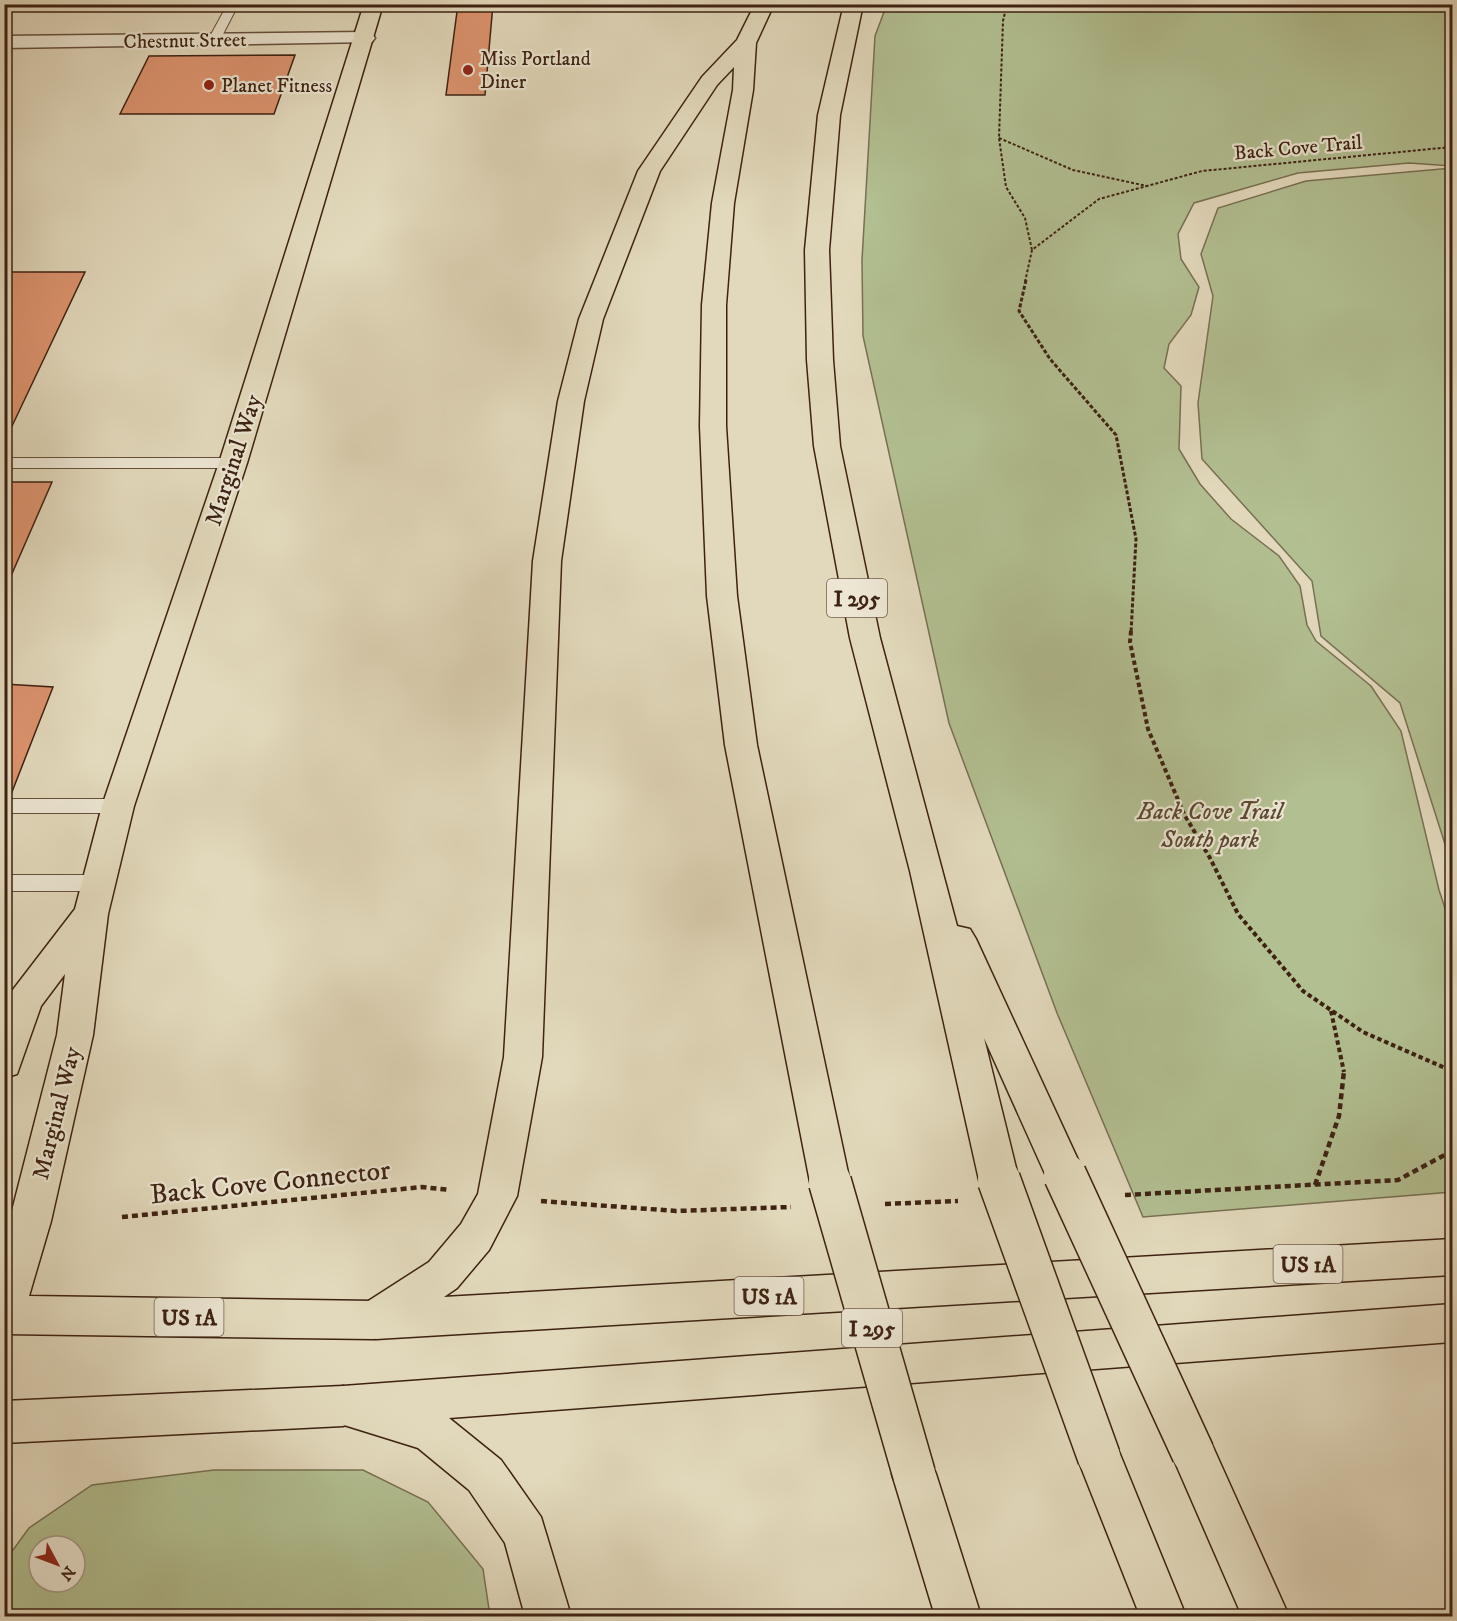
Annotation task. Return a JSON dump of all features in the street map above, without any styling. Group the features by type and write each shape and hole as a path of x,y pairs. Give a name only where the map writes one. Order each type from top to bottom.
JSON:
{"main road":[{"name":"Marginal Way","path":"4,1310 31,1221 75,1035 95,898 118,806 233,463 374,4"},
{"name":"I 295","path":"765,4 746,44 743,90 723,203 714,305 713,426 722,596 741,745 830,1182 914,1474 958,1617"},
{"name":"I 295","path":"854,4 829,115 818,250 820,360 826,435 865,638 927,871 999,1180 1099,1457 1163,1617"},
{"path":"374,1320 443,1275 475,1237 497,1196 523,1057 547,561 571,401 591,319 650,171 709,81 746,44"},
{"path":"927,871 1266,1617"},
{"name":"Marginal Way","path":"4,1063 25,1001 95,898"},
{"name":"US 1A","path":"4,1315 374,1320 1452,1257"},
{"path":"4,1422 343,1406 1452,1323"},
{"path":"343,1406 431,1431 485,1475 525,1533 549,1617"}],"street":[{"name":"Chestnut Street","path":"4,42 365,38"}],"lane":[{"path":"30,4 252,4"},
{"path":"214,40 233,5"},
{"path":"4,462 233,463"},
{"path":"4,806 118,806"},
{"path":"4,883 95,898"}],"path":[{"path":"1006,4 1003,21 999,138 1006,187 1024,218 1032,250 1019,311 1050,359 1116,435 1136,539 1130,642 1148,729 1184,814 1210,858 1238,914 1303,991 1363,1032 1452,1071"},
{"name":"Back Cove Trail","path":"999,138 1072,170 1147,186"},
{"name":"Back Cove Trail","path":"1032,250 1099,199 1202,171 1452,147"},
{"path":"1316,1185 1335,1133 1342,1101 1344,1070 1331,1010"},
{"name":"Back Cove Connector","path":"122,1217 422,1187"}],"green space":[{"name":"Back Cove Trail South park","path":"887,4 1452,5 1452,166 1409,163 1298,173 1194,203 1178,234 1181,259 1199,287 1191,315 1169,344 1164,368 1181,386 1179,449 1200,484 1231,519 1279,556 1300,586 1307,625 1316,641 1371,686 1401,731 1439,890 1452,929 1452,1192 1143,1217 1057,1013 949,723 863,336 862,260 875,36"},
{"path":"1452,168 1452,866 1400,703 1321,636 1312,581 1202,459 1198,403 1213,296 1201,254 1218,208 1306,181"},
{"path":"214,1470 363,1470 428,1502 483,1569 490,1616 5,1616 5,1561 29,1528 92,1485"}],"building":[{"path":"458,4 493,4 485,95 446,95"},
{"name":"Planet Fitness","path":"295,55 274,114 120,114 149,56"},
{"path":"4,272 85,272 4,443"},
{"path":"4,482 52,482 4,592"},
{"path":"4,684 53,687 10,797 4,797"}],"place":[{"name":"Miss Portland Diner","path":"468,70"},
{"name":"Planet Fitness","path":"209,85"}]}
